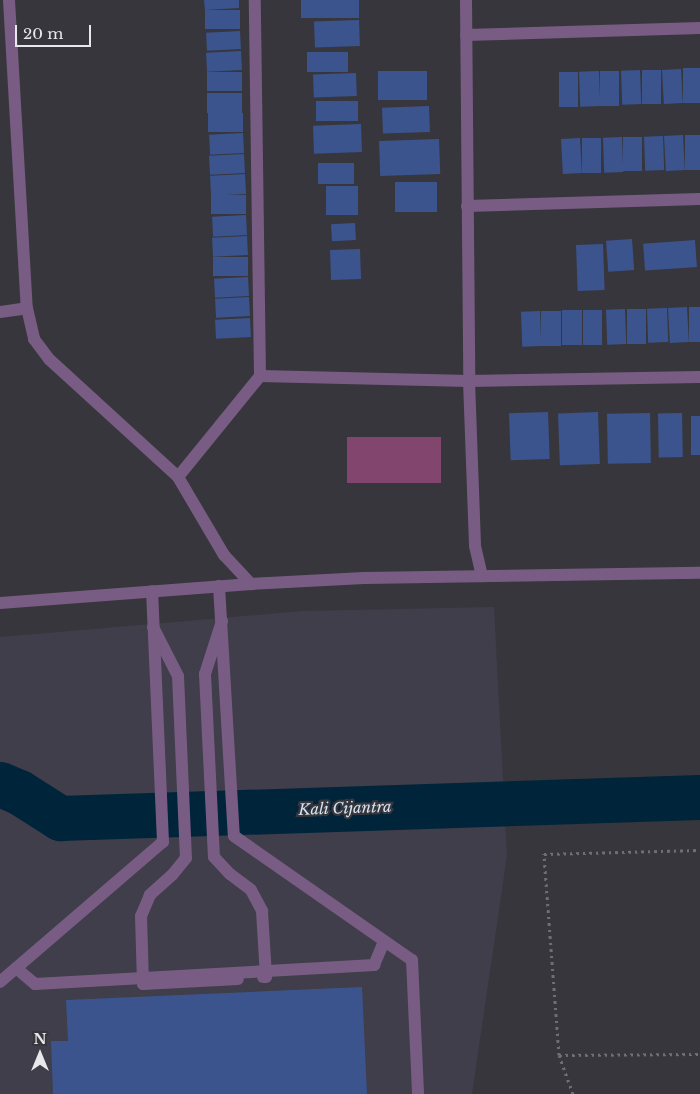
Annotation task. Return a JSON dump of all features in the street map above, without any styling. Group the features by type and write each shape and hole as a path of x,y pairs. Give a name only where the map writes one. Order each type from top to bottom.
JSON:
{"street":[{"path":"9,0 27,308 34,339 41,350 178,478 224,556 250,584"},
{"path":"178,478 260,376 255,0"},
{"path":"466,0 469,382 475,546 482,576"},
{"path":"466,35 700,28"},
{"path":"467,206 700,199"},
{"path":"0,312 27,308"},
{"path":"260,376 469,382 700,378"},
{"path":"0,603 220,586 364,578 700,573"},
{"path":"220,586 234,836 412,960 418,1094"},
{"path":"0,982 163,842 152,591"},
{"path":"153,627 178,676 186,858 150,895 141,916 143,984 266,977 262,911 251,890 230,874 214,857 205,674 222,621"},
{"path":"16,968 35,984 374,965 384,941"}],"path":[{"path":"573,1094 559,1055 544,854 700,850"},
{"path":"559,1055 700,1054"}],"shaded area":[{"path":"347,437 441,437 441,483 347,483"},
{"path":"494,607 507,856 472,1094 0,1094 0,637 303,611"}],"building":[{"path":"204,0 239,0 239,8 205,10"},
{"path":"301,0 359,0 359,18 301,18"},
{"path":"205,10 240,10 240,29 205,29"},
{"path":"359,20 360,46 315,48 314,22"},
{"path":"240,31 241,49 207,51 206,33"},
{"path":"241,51 242,70 207,72 206,53"},
{"path":"307,52 348,52 348,72 307,72"},
{"path":"683,68 700,68 700,103 683,103"},
{"path":"681,69 683,103 664,104 662,70"},
{"path":"640,70 641,104 622,105 621,71"},
{"path":"642,70 661,70 661,104 642,104"},
{"path":"378,71 427,71 427,100 378,100"},
{"path":"599,71 600,106 580,107 579,72"},
{"path":"599,71 600,106 580,107 579,72"},
{"path":"207,72 242,72 242,91 207,91"},
{"path":"559,72 578,72 578,107 559,107"},
{"path":"356,73 357,96 314,97 313,75"},
{"path":"207,93 242,93 242,113 207,113"},
{"path":"316,101 358,101 358,121 316,121"},
{"path":"429,106 430,132 383,134 382,108"},
{"path":"208,113 243,113 243,132 208,132"},
{"path":"361,124 362,152 314,154 313,126"},
{"path":"243,133 244,153 210,155 209,135"},
{"path":"683,135 685,170 666,171 664,136"},
{"path":"685,135 700,135 700,170 685,170"},
{"path":"663,136 664,170 645,171 644,137"},
{"path":"622,137 623,172 604,173 603,138"},
{"path":"622,137 623,172 604,173 603,138"},
{"path":"580,138 582,173 563,174 561,139"},
{"path":"582,138 601,138 601,173 582,173"},
{"path":"439,139 440,174 380,176 379,141"},
{"path":"244,154 245,173 210,175 209,156"},
{"path":"318,163 354,163 354,184 318,184"},
{"path":"245,174 246,194 211,196 210,176"},
{"path":"395,182 437,182 437,212 395,212"},
{"path":"326,186 358,186 358,215 326,215"},
{"path":"211,195 246,195 246,214 211,214"},
{"path":"246,215 247,235 213,237 212,217"},
{"path":"355,223 356,240 332,241 331,224"},
{"path":"247,236 248,255 213,257 212,238"},
{"path":"632,239 634,270 608,272 606,241"},
{"path":"695,240 697,267 645,271 643,244"},
{"path":"603,244 605,290 578,291 576,245"},
{"path":"360,249 361,279 331,280 330,250"},
{"path":"213,257 248,257 248,276 213,276"},
{"path":"248,277 249,296 215,298 214,279"},
{"path":"249,297 250,316 216,318 215,299"},
{"path":"687,307 689,342 670,343 668,308"},
{"path":"689,307 700,307 700,342 689,342"},
{"path":"667,308 668,342 648,343 647,309"},
{"path":"625,309 626,344 607,345 606,310"},
{"path":"627,309 646,309 646,344 627,344"},
{"path":"562,310 582,310 582,345 562,345"},
{"path":"562,310 582,310 582,345 562,345"},
{"path":"540,311 541,346 522,347 521,312"},
{"path":"540,311 541,346 522,347 521,312"},
{"path":"250,318 251,337 216,339 215,320"},
{"path":"548,412 550,459 511,460 509,413"},
{"path":"598,412 600,464 560,465 558,413"},
{"path":"650,413 651,463 608,464 607,414"},
{"path":"658,413 682,413 683,457 659,457"},
{"path":"691,416 700,416 700,455 691,455"},
{"path":"362,987 367,1094 53,1094 51,1041 68,1041 66,1000"}],"waterway":[{"name":"Kali Cijantra","path":"0,784 19,792 60,818 700,797"}]}
